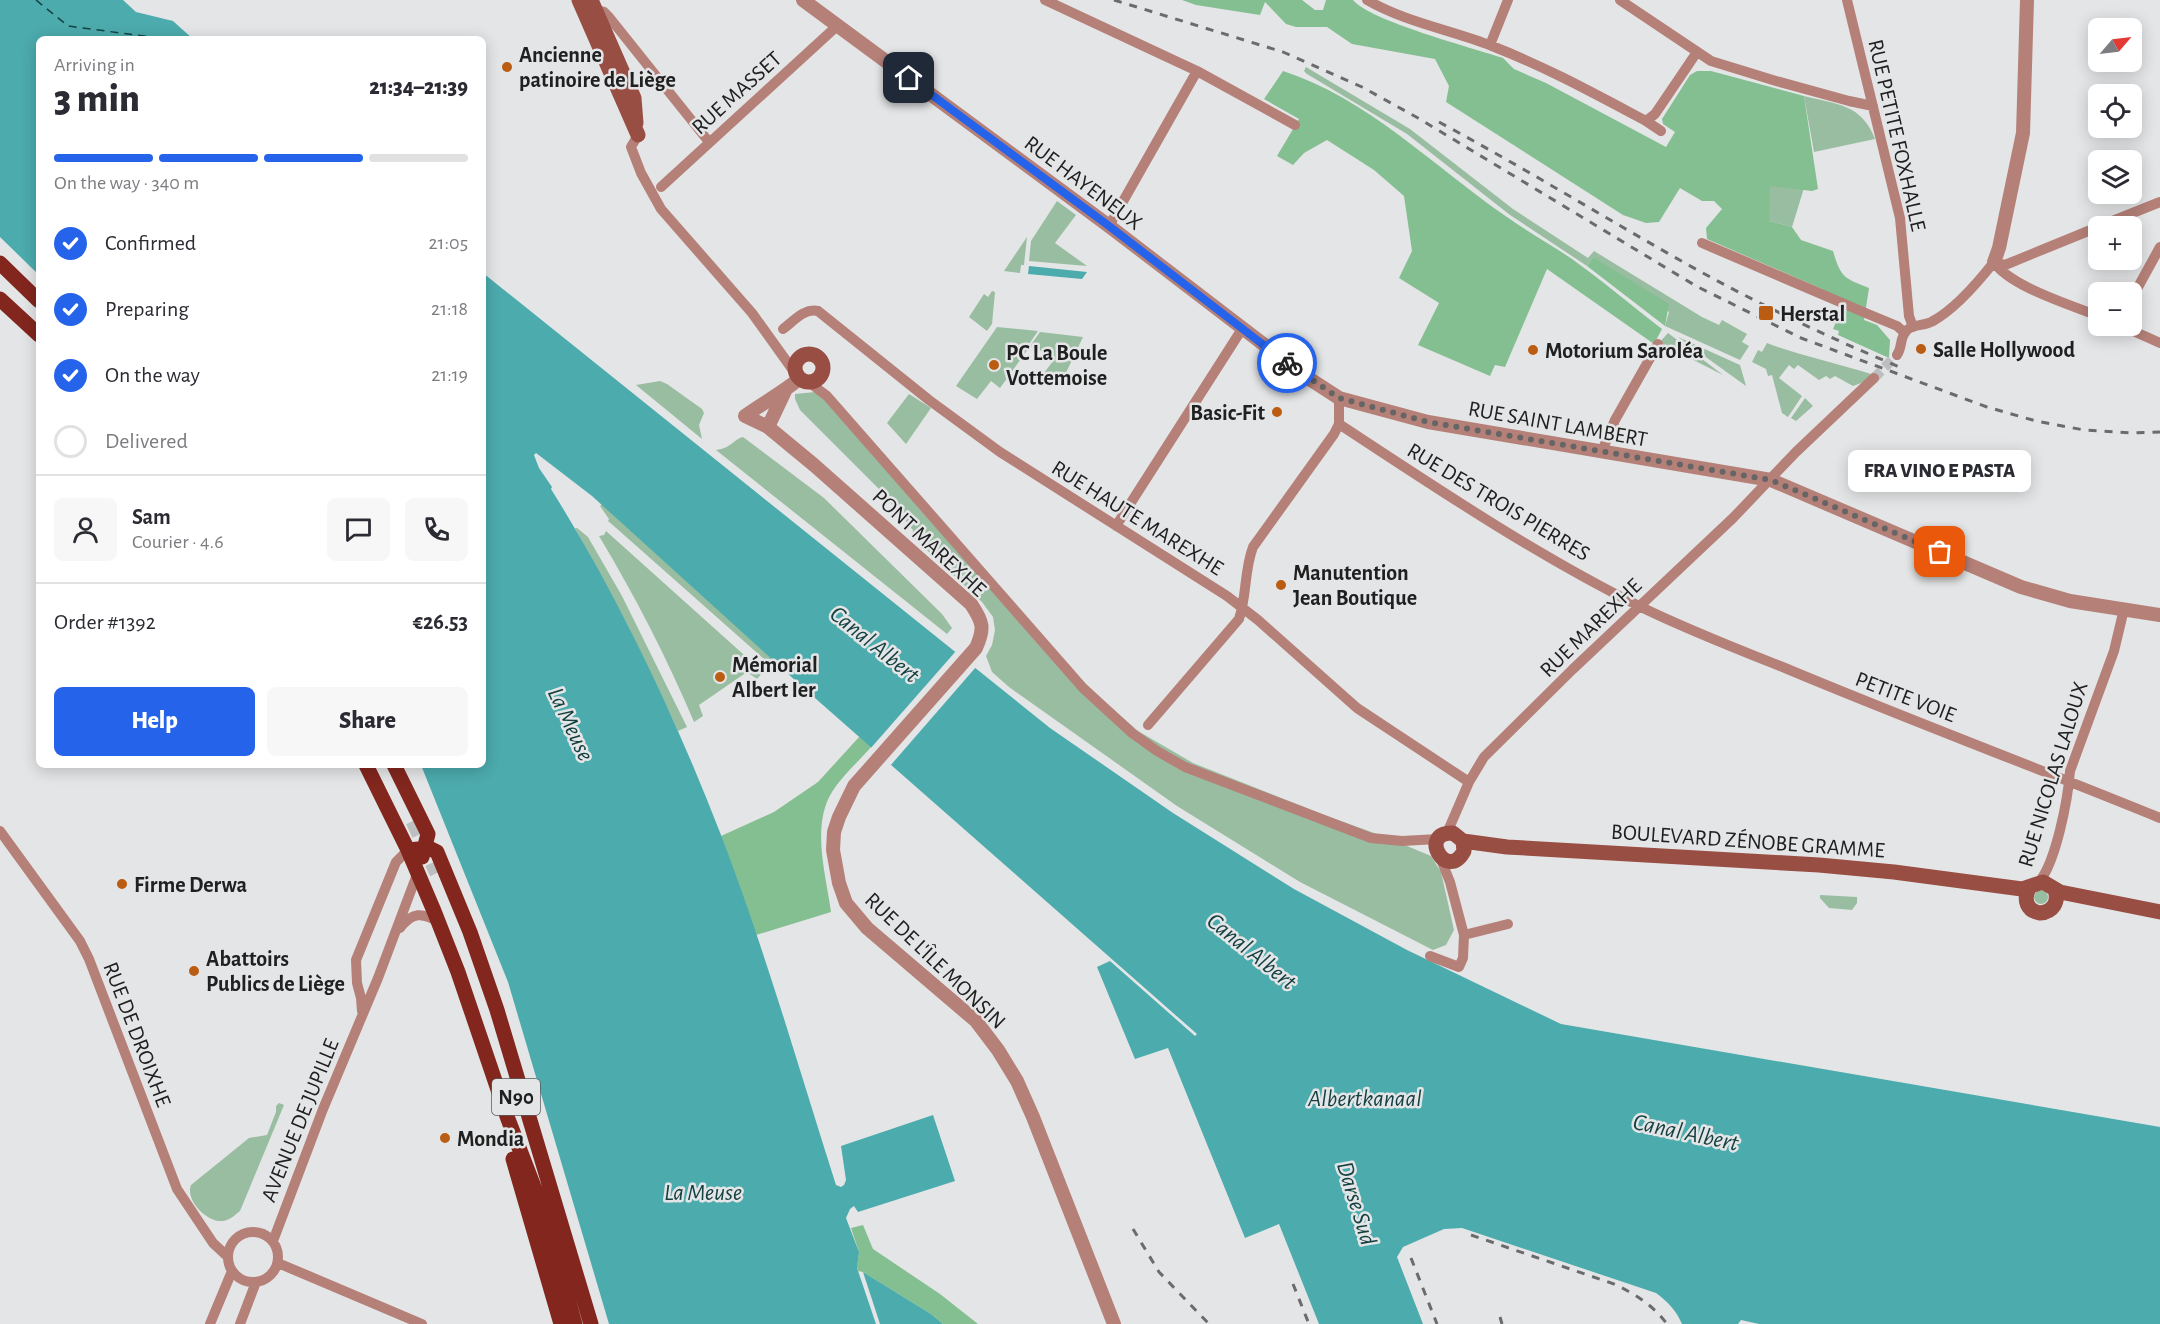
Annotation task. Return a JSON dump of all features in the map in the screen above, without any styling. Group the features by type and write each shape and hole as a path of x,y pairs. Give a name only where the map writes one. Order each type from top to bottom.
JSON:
{"main road":[{"path":"579,0 638,135"},
{"path":"593,5 634,99 638,135"},
{"path":"0,263 36,298"},
{"path":"0,269 25,287"},
{"path":"0,288 36,320"},
{"path":"0,299 36,332"},
{"path":"367,768 408,850 428,874"},
{"path":"379,768 410,823 386,768"},
{"path":"395,768 426,830 427,839 424,848 439,922 484,1054 541,1205"},
{"path":"1452,837 1465,846 1462,855 1447,859 1436,848 1452,837"},
{"name":"BOULEVARD ZÉNOBE GRAMME","path":"1452,837 1507,847 1819,865 1894,872 2022,889 2049,884 2055,890 2160,912"},
{"path":"408,850 424,848"},
{"name":"N90","path":"424,848 432,848 437,852 480,961 506,1039 591,1324"},
{"name":"N90","path":"428,874 475,992 575,1324"},
{"name":"N90","path":"428,874 481,987 561,1238 585,1324"},
{"path":"2034,885 2025,896 2031,910 2040,913 2052,909 2055,904 2055,890"},
{"name":"N90","path":"484,1054 498,1110 561,1324"}],"street":[{"name":"RUE HAYENEUX","path":"803,0 1109,226 1305,376 1339,398"},
{"path":"1045,0 1197,71 1294,125"},
{"path":"1367,0 1384,10 1490,45 1543,67 1661,131"},
{"path":"1490,45 1508,0"},
{"path":"1620,0 1697,52 1728,67 1873,106"},
{"name":"RUE PETITE FOXHALLE","path":"1847,0 1900,218 1909,325 1901,341 1899,352"},
{"path":"1702,243 1897,326 1933,322 1995,262 2023,133 2028,0"},
{"path":"593,5 609,17 709,142"},
{"name":"RUE MASSET","path":"661,187 837,26"},
{"path":"1646,121 1655,114 1697,52"},
{"path":"1109,226 1197,71"},
{"path":"638,135 631,147 641,173 662,209 752,314 801,378 827,396 1083,688 1132,733 1185,767 1371,838 1402,841 1452,837"},
{"path":"2126,216 2160,202"},
{"path":"1995,262 2005,265 2088,231"},
{"path":"2141,282 2160,247"},
{"path":"1995,262 1998,268 2014,281 2088,312"},
{"name":"RUE HAUTE MAREXHE","path":"783,329 802,313 811,309 818,311 928,400 1000,452 1243,608 1304,659 1357,708 1469,782"},
{"path":"1116,526 1242,329"},
{"path":"2142,335 2160,343"},
{"path":"1602,452 1614,420 1658,344"},
{"path":"768,427 785,391 801,378"},
{"name":"RUE MAREXHE","path":"1452,837 1455,817 1469,782 1484,757 1874,378"},
{"name":"PONT MAREXHE","path":"785,391 770,398 745,416 768,427 814,465 971,604 982,625 981,637 974,651 877,760"},
{"path":"1148,724 1239,619 1254,547 1339,424 1339,398"},
{"name":"RUE SAINT LAMBERT","path":"1339,398 1428,422 1771,480 2021,587 2070,601 2160,615"},
{"name":"RUE DES TROIS PIERRES","path":"1339,424 1503,531 1640,606"},
{"name":"PETITE VOIE","path":"1640,606 1682,626 1881,708 2069,780 2160,818"},
{"name":"RUE NICOLAS LALOUX","path":"2034,885 2046,871 2054,849 2069,792 2070,771 2114,651 2124,609"},
{"name":"RUE DE L'ÎLE MONSIN","path":"877,760 854,786 834,832 833,850 846,903 867,928 975,1021 998,1050 1017,1081 1033,1117 1114,1324"},
{"name":"RUE DE DROIXHE","path":"0,831 80,941 89,959 177,1189 213,1243 227,1256"},
{"name":"AVENUE DE JUPILLE","path":"362,1015 356,960 396,862 408,850"},
{"path":"1430,956 1459,967 1463,958 1464,935 1450,882 1447,859"},
{"name":"AVENUE DE JUPILLE","path":"273,1241 393,939 428,874"},
{"name":"AVENUE DE JUPILLE","path":"393,939 411,916 425,916 439,922"},
{"path":"1464,935 1508,924"},
{"path":"245,1232 261,1232 273,1241 277,1248 278,1263 270,1276 256,1282 242,1280 232,1271 227,1256 232,1241 245,1232"},
{"path":"278,1263 422,1324"},
{"path":"210,1324 232,1271"},
{"path":"240,1324 256,1282"}],"green space":[{"path":"1182,0 1302,0 1315,10 1323,10 1326,0 1353,0 1379,17 1503,58 1514,69 1546,83 1666,147 1675,132 1663,124 1662,119 1690,75 1697,71 1711,71 1804,96 1818,189 1812,191 1770,186 1769,221 1792,227 1801,240 1833,251 1841,272 1854,282 1869,288 1864,320 1877,325 1890,340 1889,358 1838,335 1839,331 1833,329 1844,303 1826,294 1822,289 1707,239 1706,228 1722,209 1714,201 1702,201 1680,188 1659,222 1646,223 1623,215 1446,102 1449,86 1435,59 1352,44 1327,27 1296,27 1286,24 1265,2 1260,15 1196,5"},
{"path":"1306,67 1410,129 1513,209 1588,258 1594,251 1702,317 1719,325 1722,320 1747,334 1742,342 1749,346 1740,360 1665,326 1669,312 1593,257 1587,266 1510,215 1407,134 1307,74 1304,71"},
{"path":"1283,71 1314,83 1372,116 1480,198 1584,267 1662,329 1654,344 1547,269 1505,367 1495,365 1490,376 1418,345 1439,303 1399,278 1412,251 1404,196 1374,170 1327,140 1304,153 1293,165 1277,156 1299,119 1264,99"},
{"path":"1804,96 1847,107 1870,127 1875,139 1814,152"},
{"path":"1769,185 1804,188 1792,227 1769,221"},
{"path":"1057,201 1076,215 1055,243 1087,266 1029,261 1031,241"},
{"path":"1027,237 1024,265 1021,265 1020,273 1004,271"},
{"path":"1593,257 1669,304 1665,326 1587,266"},
{"path":"992,291 995,292 992,324 987,331 969,317 984,294 988,297"},
{"name":"PC La Boule Vottemoise","path":"997,327 1038,331 1000,388 991,381 977,399 956,386"},
{"path":"1040,332 1083,337 1063,379 1051,371 1039,387 1035,385 1053,361 1035,346 1033,349 1030,346"},
{"path":"1668,333 1723,375 1662,344 1660,342"},
{"path":"1678,337 1740,365 1746,386"},
{"path":"1767,343 1871,374 1864,382 1853,386 1835,376 1830,379 1826,376 1819,380 1798,365 1794,369 1789,365 1779,378 1802,396 1788,417 1782,413 1772,375 1768,376 1766,369 1752,362 1758,350 1762,352"},
{"path":"660,381 702,409 704,413 699,425 702,439 636,385"},
{"path":"815,392 865,433 1084,684 1138,731 1193,763 1431,856 1441,872 1454,930 1446,945 1433,950 1300,882 1177,806 1009,687 992,672 986,656 992,645 995,630 993,617 982,602 912,536 913,530 878,488 800,410 795,394"},
{"path":"909,394 931,408 906,444 887,423"},
{"path":"1805,398 1813,406 1796,421 1791,418"},
{"path":"743,437 824,498 942,614 952,628 947,634 716,450 725,448"},
{"path":"602,504 777,663 772,666 608,521 609,519 600,506"},
{"path":"575,528 588,537 622,596 687,727 678,731 629,628"},
{"path":"606,531 763,672 757,679 747,672 699,705 703,716 694,722 650,628 599,536 604,535"},
{"path":"860,736 872,746 832,792 822,820 822,851 831,912 756,935 721,836 774,812 818,782"},
{"path":"2041,890 2046,892 2048,897 2046,902 2041,904 2036,902 2034,897 2036,892"},
{"path":"1820,895 1857,897 1857,903 1852,910 1829,908"},
{"path":"279,1103 284,1105 240,1211 223,1221 210,1218 194,1204 190,1191 191,1185 249,1138 267,1135"},
{"path":"863,1225 873,1249 940,1294 978,1324 943,1324 931,1314 858,1271 859,1252 851,1228"}],"water":[{"path":"0,0 123,0 136,12 173,21 190,36 36,36 36,272 0,237"},
{"path":"1029,266 1087,272 1082,279 1028,274"},
{"name":"Albertkanaal","path":"486,275 1050,728 1173,813 1294,889 1407,950 1561,1024 2160,1127 2160,1324 1759,1324 1741,1320 1738,1324 1682,1324 1671,1307 1656,1293 1462,1228 1444,1229 1403,1247 1397,1257 1423,1324 1319,1324 1279,1224 1245,1238 1168,1048 1135,1059 1097,967 1110,961 1195,1036 1197,1034 807,691 592,496 536,453 534,455 539,468 552,487 551,489 623,615 685,746 721,835 752,922 836,1185 841,1187 846,1180 841,1146 933,1115 955,1181 858,1212 854,1206 846,1218 859,1252 857,1268 876,1324 609,1324 508,982 422,768 486,768"},
{"path":"863,1272 931,1314 943,1324 880,1324"}],"pier":[{"path":"956,651 976,667 890,766 870,749"}],"ferry route":[{"path":"36,0 68,26 143,36"}],"tunnel":[{"path":"1874,378 1897,355"},
{"path":"413,821 437,873"}],"railway":[{"path":"1114,0 1283,52 1362,87 1418,118 1696,286 1801,338 1987,407 2036,421 2084,430 2160,432"},
{"path":"1439,122 1726,285 1813,329 1902,368"},
{"path":"1133,1229 1159,1272 1209,1324"},
{"path":"1471,1235 1614,1284 1643,1301 1667,1324"},
{"path":"1411,1258 1437,1324"},
{"path":"1293,1284 1309,1324"},
{"path":"1500,1317 1502,1324"}],"way so far":[{"path":"1287,363 1339,398 1428,422 1771,480 1940,552"}],"place":[{"name":"Ancienne patinoire de Liège","path":"507,67"},
{"name":"Herstal","path":"1766,313"},
{"name":"Salle Hollywood","path":"1921,349"},
{"name":"Motorium Saroléa","path":"1533,350"},
{"name":"PC La Boule Vottemoise","path":"994,365"},
{"name":"Basic-Fit","path":"1277,412"},
{"name":"FRA VINO E PASTA","path":"1940,552"},
{"name":"Manutention Jean Boutique","path":"1281,585"},
{"name":"Mémorial Albert Ier","path":"720,677"},
{"name":"Firme Derwa","path":"122,884"},
{"name":"Abattoirs Publics de Liège","path":"194,971"},
{"name":"Mondia","path":"445,1138"}],"route":[{"path":"909,78 1109,226 1287,363"}],"water label":[{"name":"Canal Albert","path":"875,644"},
{"name":"La Meuse","path":"571,724"},
{"name":"Canal Albert","path":"1252,951"},
{"name":"Canal Albert","path":"1686,1132"},
{"name":"La Meuse","path":"703,1192"},
{"name":"Darse Sud","path":"1357,1203"}]}
